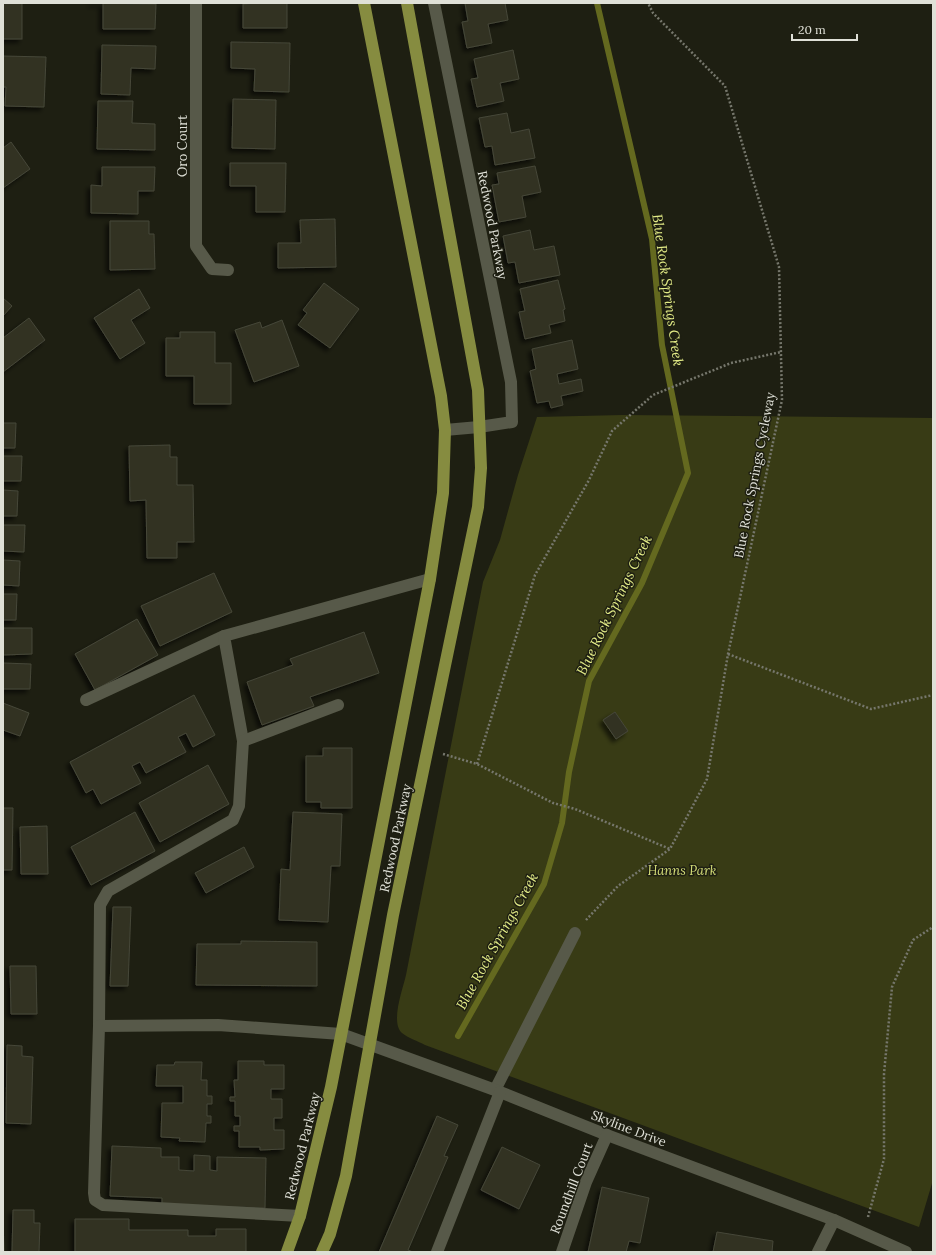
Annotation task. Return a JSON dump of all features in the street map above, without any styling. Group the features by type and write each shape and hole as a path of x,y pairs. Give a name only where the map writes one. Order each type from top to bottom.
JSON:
{"main road":[{"name":"Redwood Parkway","path":"287,1252 300,1216 331,1088 430,579 443,493 445,430 441,396 364,3"},
{"name":"Redwood Parkway","path":"322,1252 330,1234 346,1176 393,915 478,507 481,468 478,390 407,3"}],"street":[{"name":"Oro Court","path":"196,3 196,246 212,269 228,270"},
{"name":"Redwood Parkway","path":"434,3 511,382 512,422 445,430"},
{"path":"86,700 224,636 430,579"},
{"path":"224,636 243,741 239,806 232,820 108,891 100,905 99,1026 94,1193 95,1200 102,1205 300,1216"},
{"path":"243,741 338,705"},
{"path":"438,1252 498,1091 575,933"},
{"name":"Skyline Drive","path":"99,1026 218,1025 341,1034 498,1091 608,1135 834,1220 906,1252"},
{"name":"Roundhill Court","path":"562,1252 586,1182 608,1135"},
{"path":"818,1252 834,1220"}],"path":[{"name":"Blue Rock Springs Cycleway","path":"575,933 618,886 670,849 707,778 728,654 782,400 779,267 724,86 653,13 648,3"},
{"path":"477,764 535,575 589,480 612,431 653,395 731,363 781,352"},
{"path":"728,654 871,709 933,695"},
{"path":"427,750 477,764 552,803 575,810 670,849"},
{"path":"864,1233 884,1159 884,1074 892,987 913,940 933,927"}],"green space":[{"name":"Hanns Park","path":"623,415 933,418 933,1180 919,1227 425,1045 404,1035 399,1028 397,1021 398,1005 406,975 483,582 500,540 518,475 537,417"}],"building":[{"path":"3,3 22,3 22,39 3,39"},
{"path":"103,3 156,4 155,29 103,29"},
{"path":"287,3 287,28 243,28 243,4"},
{"path":"465,3 505,3 508,20 488,24 492,43 467,48 462,22 468,21"},
{"path":"231,42 290,43 289,92 254,91 255,69 231,68"},
{"path":"102,45 156,46 155,69 131,68 130,95 101,94"},
{"path":"513,50 519,79 500,83 504,101 477,107 471,79 478,78 474,59"},
{"path":"3,56 46,57 44,107 5,106 6,87 3,87"},
{"path":"233,99 276,100 275,149 232,148"},
{"path":"98,101 133,101 132,123 155,124 155,150 97,149"},
{"path":"507,113 511,133 529,129 535,158 495,165 492,146 485,147 479,118"},
{"path":"11,142 30,169 3,188 3,148"},
{"path":"230,163 286,163 285,212 256,212 256,186 230,186"},
{"path":"535,166 541,192 522,196 526,217 499,222 492,185 499,184 497,173"},
{"path":"102,167 155,167 154,191 138,191 138,214 91,213 91,185 102,186"},
{"path":"335,219 336,267 278,268 278,243 301,243 300,220"},
{"path":"110,221 149,221 149,234 154,234 155,269 110,270"},
{"path":"530,230 534,250 554,246 560,275 519,283 515,262 508,263 503,236"},
{"path":"558,280 565,309 563,310 565,321 549,325 551,333 525,339 519,312 525,311 520,289"},
{"path":"324,283 359,309 330,348 298,325 307,313 303,310"},
{"path":"139,289 150,308 131,320 145,343 120,359 94,318"},
{"path":"3,298 12,306 3,316"},
{"path":"29,318 45,340 3,372 3,338"},
{"path":"282,320 299,366 254,382 235,330 260,322 262,328"},
{"path":"180,332 215,332 215,363 231,363 231,404 194,404 194,376 166,376 166,338 180,338"},
{"path":"572,340 578,369 557,374 559,384 581,379 583,391 561,396 563,405 551,408 549,401 537,403 530,371 536,369 532,349"},
{"path":"3,423 16,423 15,448 3,448"},
{"path":"170,445 170,457 177,457 177,485 193,485 194,542 177,542 177,558 147,558 146,500 130,501 129,446"},
{"path":"3,456 22,456 21,481 3,481"},
{"path":"3,490 18,491 17,516 3,516"},
{"path":"3,525 25,525 24,552 3,551"},
{"path":"3,560 20,561 19,586 3,585"},
{"path":"214,573 232,612 160,646 141,606"},
{"path":"3,594 17,594 16,620 3,620"},
{"path":"137,619 158,655 95,690 75,654"},
{"path":"3,628 32,628 32,654 3,655"},
{"path":"364,632 379,673 310,697 314,706 262,725 247,682 293,665 290,659"},
{"path":"3,663 31,664 30,689 3,689"},
{"path":"194,695 215,735 193,747 186,733 178,737 186,752 146,773 140,762 132,766 141,783 101,804 93,789 86,793 70,762"},
{"path":"3,703 29,713 20,736 3,730"},
{"path":"615,712 628,731 616,739 603,720"},
{"path":"323,748 352,748 352,808 321,808 321,802 306,802 306,756 323,756"},
{"path":"208,765 229,804 160,842 139,803"},
{"path":"3,808 13,808 12,870 3,870"},
{"path":"135,812 155,851 91,885 71,847"},
{"path":"293,812 342,814 340,866 331,866 328,922 279,920 281,869 290,870"},
{"path":"47,826 48,874 21,874 20,827"},
{"path":"244,847 254,867 206,893 195,873"},
{"path":"113,907 131,907 128,986 110,986"},
{"path":"241,941 317,942 317,986 196,985 197,944 241,944"},
{"path":"10,966 36,966 37,1014 11,1014"},
{"path":"7,1045 22,1046 22,1056 33,1057 31,1124 6,1123"},
{"path":"238,1061 264,1061 264,1065 284,1065 284,1089 271,1089 271,1099 282,1099 282,1118 274,1118 274,1130 284,1130 284,1149 260,1150 260,1147 239,1147 239,1131 234,1131 234,1126 240,1126 240,1116 235,1116 235,1101 230,1101 230,1097 235,1097 234,1080 238,1080"},
{"path":"175,1062 202,1062 201,1080 207,1080 207,1096 212,1096 212,1104 207,1104 207,1116 211,1116 211,1123 206,1123 205,1142 179,1141 180,1138 161,1137 162,1103 183,1103 183,1086 156,1086 157,1065 174,1065"},
{"path":"437,1116 458,1125 444,1156 448,1157 408,1250 413,1252 379,1252"},
{"path":"112,1146 161,1148 161,1157 179,1157 179,1170 194,1171 194,1155 210,1156 210,1170 217,1171 217,1157 266,1158 265,1208 162,1205 162,1198 110,1196"},
{"path":"502,1147 540,1165 519,1209 481,1190"},
{"path":"602,1187 649,1198 640,1243 629,1241 626,1252 588,1252"},
{"path":"13,1210 34,1210 34,1223 40,1223 39,1252 12,1252"},
{"path":"3,1217 4,1252 3,1252"},
{"path":"75,1219 129,1219 129,1230 188,1230 188,1236 216,1236 216,1229 246,1229 246,1252 75,1252"},
{"path":"717,1232 773,1241 772,1252 713,1252"}],"waterway":[{"name":"Blue Rock Springs Creek","path":"458,1036 544,884 562,823 569,772 589,681 642,583 688,473 662,345 652,239 597,3"}]}
